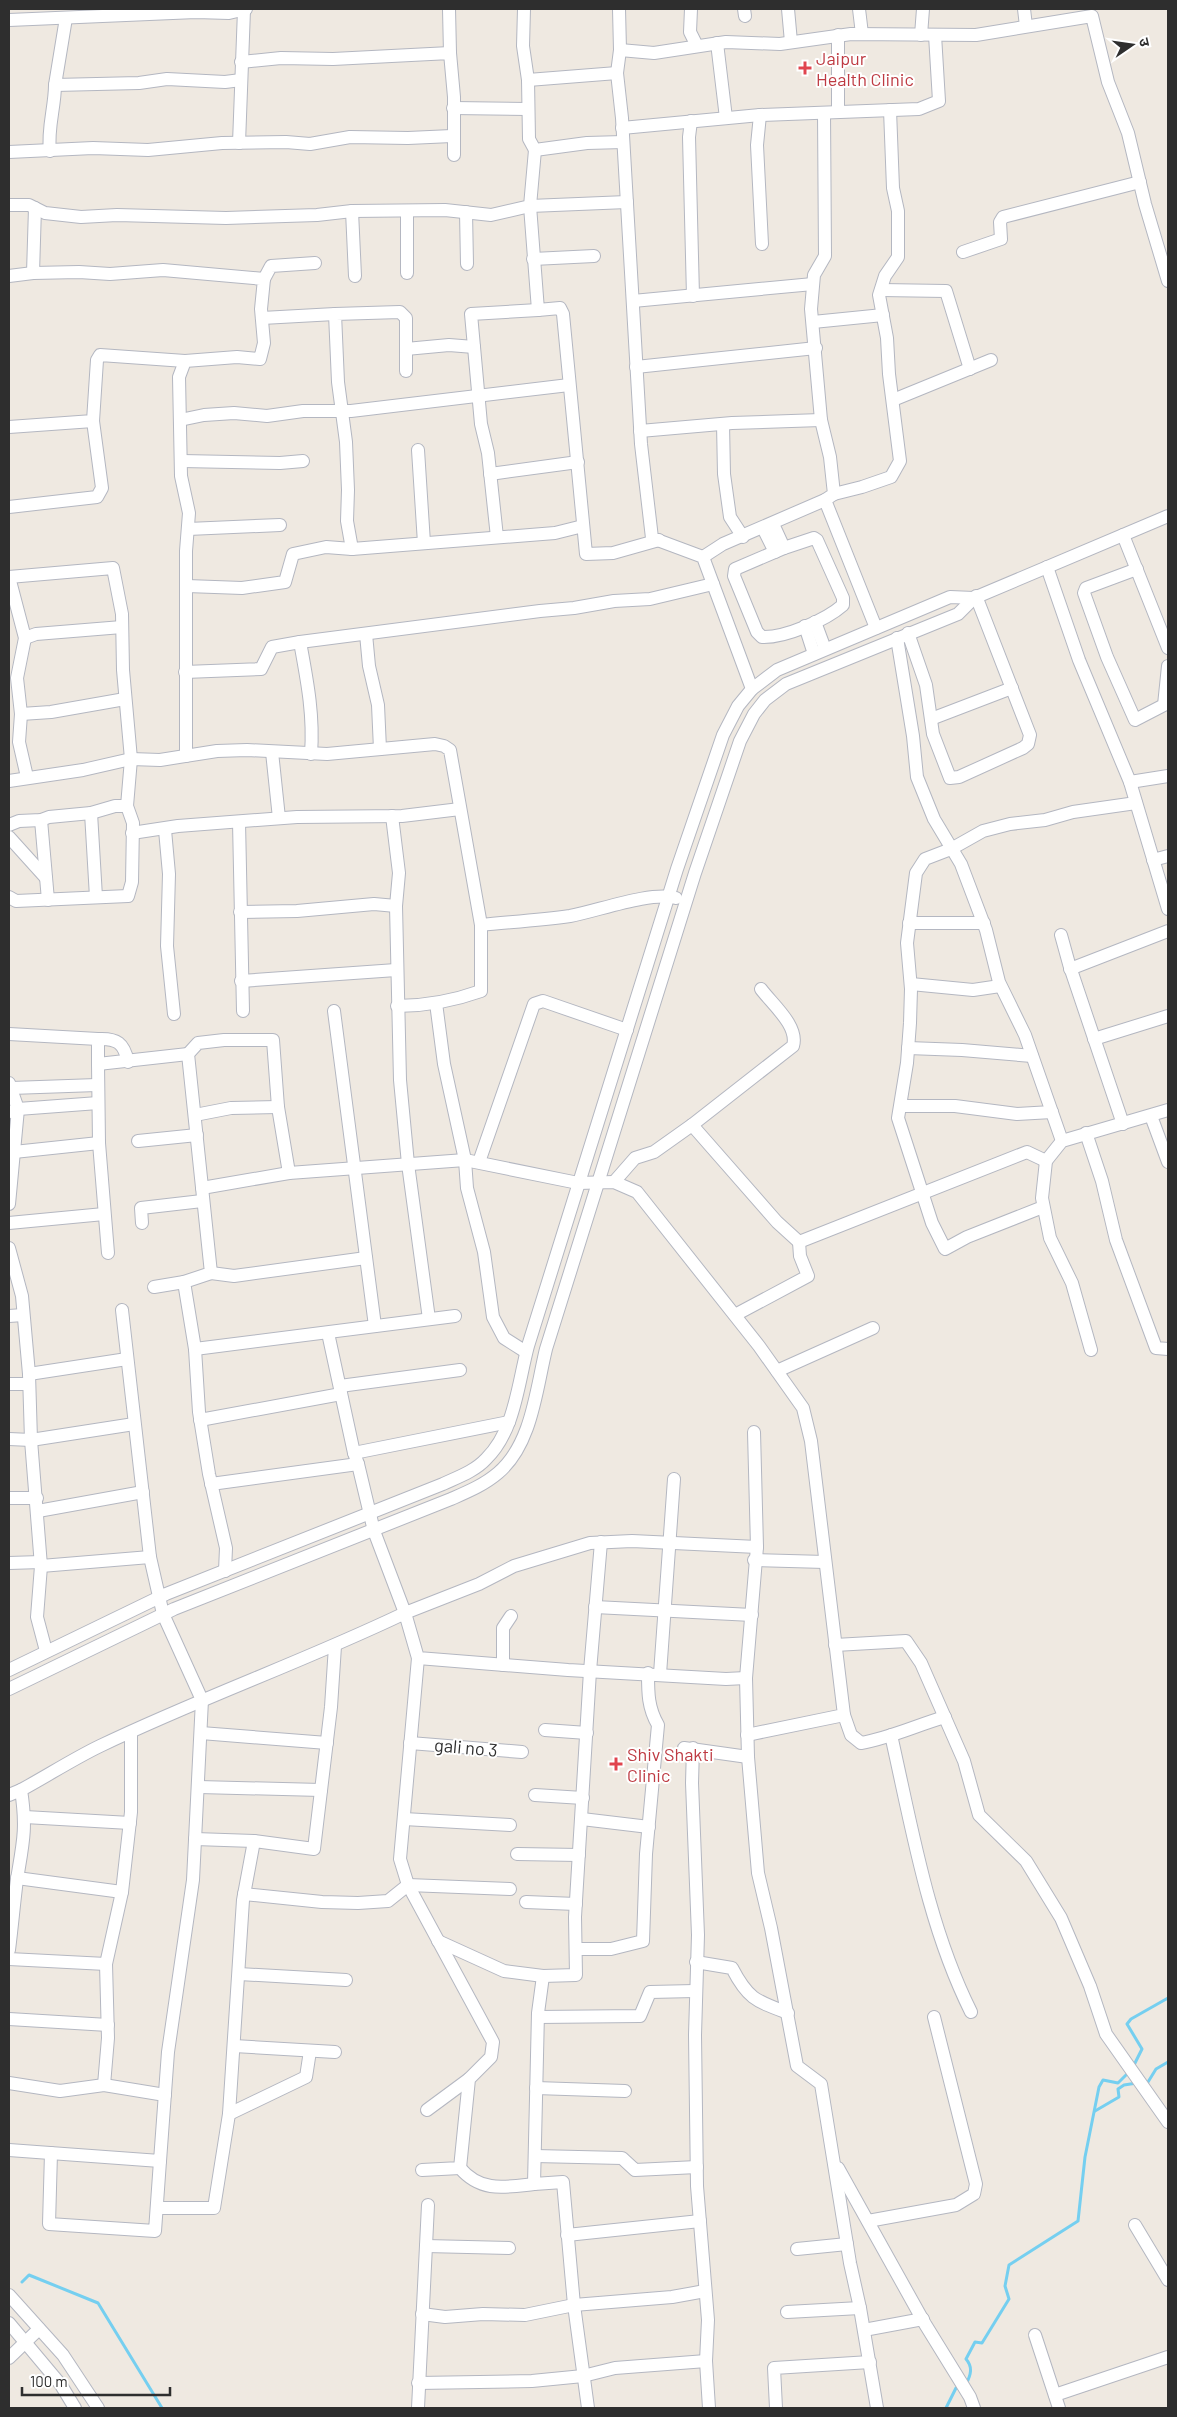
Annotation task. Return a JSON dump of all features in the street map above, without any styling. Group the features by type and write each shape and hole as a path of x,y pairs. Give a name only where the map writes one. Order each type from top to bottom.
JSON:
{"street":[{"path":"9,20 196,12 229,13 245,9 241,62 239,143"},
{"path":"448,9 454,155"},
{"path":"524,9 523,46 528,80 529,139 535,150 530,206 538,310"},
{"path":"619,9 620,50 617,73 627,202 640,431 652,538 703,556"},
{"path":"691,9 690,32 697,46"},
{"path":"788,9 791,42"},
{"path":"859,9 862,34"},
{"path":"922,35 923,9"},
{"path":"1024,9 1026,26"},
{"path":"620,50 654,53 718,43 791,42 838,35 976,35 1091,12 1108,82 1128,133 1168,281"},
{"path":"50,151 48,138 55,107 56,85 66,18"},
{"path":"838,35 838,112"},
{"path":"622,128 760,115 919,109 939,100 935,35"},
{"path":"718,43 726,118"},
{"path":"241,62 281,58 333,58 450,53"},
{"path":"528,80 617,73"},
{"path":"56,85 139,83 167,80 225,82 241,80"},
{"path":"453,108 528,109"},
{"path":"703,556 723,544 744,537 830,497 891,477 900,460 879,295 886,276 898,257 898,211 892,188 890,110"},
{"path":"824,113 825,256 814,275 811,309 821,420 830,457 830,497 876,628"},
{"path":"760,115 757,145 762,244"},
{"path":"691,121 689,137 693,296"},
{"path":"9,152 93,148 148,150 239,143 286,142 310,144 350,137 408,138 452,136"},
{"path":"535,150 586,143 623,142"},
{"path":"963,252 1001,239 1000,222 1003,217 1140,182"},
{"path":"9,205 29,205 45,213 81,217 226,218 317,215 352,211 445,210 491,214 530,206 627,202"},
{"path":"34,273 35,208"},
{"path":"352,211 355,276"},
{"path":"407,211 407,273"},
{"path":"466,212 467,264"},
{"path":"533,259 594,256"},
{"path":"9,508 97,497 100,494 102,488 93,421 97,360 100,355 185,361 218,357 260,359 264,343 262,318 264,279 271,266 315,264"},
{"path":"9,276 34,273 79,272 110,274 163,270 264,279"},
{"path":"632,301 813,284"},
{"path":"881,290 946,290 970,369"},
{"path":"497,537 488,453 481,424 471,314 562,310 586,554 613,553 659,540"},
{"path":"262,318 400,312 406,318 406,371"},
{"path":"335,314 340,411 346,442 347,521 352,549"},
{"path":"813,322 882,315"},
{"path":"406,349 449,345 474,347"},
{"path":"636,367 816,348"},
{"path":"893,400 991,360"},
{"path":"185,361 178,377 181,476 188,513 185,672 186,756"},
{"path":"180,420 204,415 267,416 303,411 340,411 569,385"},
{"path":"640,431 792,419 821,420"},
{"path":"9,427 93,421"},
{"path":"723,424 724,474 730,517 744,537"},
{"path":"418,450 424,543"},
{"path":"182,461 280,463 302,461"},
{"path":"490,474 578,462"},
{"path":"9,1689 163,1614 374,1531 477,1487 498,1473 514,1455 527,1427 546,1349 686,901 740,741 757,710 765,700 786,684 958,614 975,597 1168,516"},
{"path":"188,529 280,526"},
{"path":"187,586 242,588 285,582 293,554 326,547 352,549 555,534 583,526"},
{"path":"768,526 780,550"},
{"path":"1123,535 1168,648"},
{"path":"809,539 818,540 843,598 843,605 810,624 769,637 762,637 757,632 734,576 735,569 809,539"},
{"path":"703,556 752,689"},
{"path":"1046,567 1079,660 1130,782 1168,909"},
{"path":"9,897 16,901 96,897 122,898 130,893 132,823 127,806 131,759 125,699 122,627 113,568 9,577 25,638 13,680 20,719 19,742 27,777"},
{"path":"1137,569 1086,588 1084,593 1107,657 1135,720 1164,705 1168,666"},
{"path":"185,672 261,669 272,647 300,642 574,608 614,601 650,599 713,584"},
{"path":"9,1670 158,1597 370,1514 467,1473 486,1461 498,1447 509,1422 526,1352 668,896 722,735 738,706 752,689 777,670 950,597 975,597"},
{"path":"902,636 926,685 931,720 940,759 950,778 959,778 1024,748 1028,744 1030,735 975,597"},
{"path":"810,624 819,652"},
{"path":"25,638 36,634 122,627"},
{"path":"366,634 369,666 378,704 380,749"},
{"path":"902,636 917,777 934,819 961,864 984,923 1000,986 1032,1056 1062,1141"},
{"path":"300,642 312,701 313,730 311,754"},
{"path":"931,720 1012,688"},
{"path":"9,733 20,719 125,699"},
{"path":"9,781 83,770 131,759 160,760 217,751 311,754 353,753 405,746 444,746 450,750 481,925 482,991 436,1003 397,1006"},
{"path":"272,752 280,818"},
{"path":"1130,782 1168,776"},
{"path":"1044,1207 967,1236 944,1248 922,1194 898,1118 908,1048 911,984 907,943 916,873 925,858 951,849 983,831 1010,824 1046,820 1073,812 1136,804"},
{"path":"9,825 19,821 41,820 49,817 91,813 115,806 127,806"},
{"path":"132,833 165,830 178,826 280,818 392,816 460,809"},
{"path":"91,813 96,897"},
{"path":"392,816 399,873 396,906 396,970 400,1080 408,1164 429,1319"},
{"path":"41,820 48,900"},
{"path":"239,822 243,1011"},
{"path":"165,830 168,866 167,946 174,1014"},
{"path":"9,837 46,878"},
{"path":"1153,860 1168,856"},
{"path":"481,925 570,916 608,909 634,900 668,896 686,901"},
{"path":"240,912 297,911 374,904 396,906"},
{"path":"909,923 984,923"},
{"path":"1070,969 1168,931"},
{"path":"1061,935 1070,969 1123,1124"},
{"path":"241,981 396,970"},
{"path":"911,984 973,990 1000,986"},
{"path":"614,1182 635,1158 654,1152 692,1125 793,1046 795,1039 793,1030 761,989"},
{"path":"479,1162 534,1004 543,1002 627,1030"},
{"path":"436,1003 444,1064 464,1160 467,1188 484,1252 494,1317 504,1338 526,1352"},
{"path":"334,1011 374,1326"},
{"path":"1094,1039 1168,1016"},
{"path":"9,1034 116,1039 122,1044 128,1062"},
{"path":"98,1039 99,1143 108,1253"},
{"path":"98,1064 188,1054 198,1043 224,1040 273,1040 278,1106 289,1173"},
{"path":"908,1048 1032,1056"},
{"path":"188,1054 202,1201 209,1239 211,1273"},
{"path":"9,1204 14,1152 10,1085 97,1085"},
{"path":"13,1111 98,1103"},
{"path":"195,1116 231,1108 278,1106"},
{"path":"901,1106 978,1108 1017,1114 1052,1112"},
{"path":"1091,1350 1072,1283 1050,1238 1042,1198 1046,1161 1062,1141 1168,1110"},
{"path":"1151,1116 1168,1162"},
{"path":"692,1125 777,1222 799,1242 800,1256 808,1276 735,1316"},
{"path":"1086,1133 1102,1181 1116,1240 1132,1285 1156,1348 1168,1349"},
{"path":"138,1141 197,1135"},
{"path":"14,1152 99,1143"},
{"path":"799,1242 1027,1152 1046,1161"},
{"path":"202,1188 289,1173 464,1160 578,1183 597,1184 614,1182 637,1192 735,1316 803,1408 811,1441 844,1715 851,1735 861,1743 880,1740 945,1717"},
{"path":"142,1223 140,1208 202,1201"},
{"path":"9,1223 104,1214"},
{"path":"10,1256 22,1296 41,1564 37,1617 46,1652"},
{"path":"154,1288 184,1282 211,1273 234,1276 366,1258"},
{"path":"184,1282 195,1348 200,1420 211,1484 226,1548 225,1571"},
{"path":"50,2153 49,2224 154,2231 168,2052 184,1947 196,1838 202,1700 163,1614 158,1597 150,1557 122,1310"},
{"path":"9,1316 23,1316"},
{"path":"195,1348 455,1316"},
{"path":"777,1371 873,1328"},
{"path":"328,1333 374,1531 405,1613 418,1658 400,1860 408,1884 493,2042 491,2056 470,2079 428,2110"},
{"path":"9,1384 127,1358"},
{"path":"200,1420 340,1390 460,1370"},
{"path":"211,1484 356,1458 509,1422"},
{"path":"9,1439 31,1440 134,1424"},
{"path":"754,1432 755,1554 746,1678 748,1757 758,1873 772,1928 797,2066 820,2084 846,2244 878,2408"},
{"path":"576,1949 611,1949 643,1940 649,1827 658,1726 651,1714 648,1702 665,1610 674,1479"},
{"path":"9,1498 38,1504 143,1492"},
{"path":"438,1941 504,1971 543,1976 576,1975 576,1904 590,1671 601,1542"},
{"path":"9,1950 11,1918 24,1844 25,1817 15,1793 99,1746 202,1700 335,1646 405,1613 479,1584 514,1566 590,1543 670,1544 825,1562"},
{"path":"9,1563 41,1564 150,1557"},
{"path":"595,1606 752,1615"},
{"path":"503,1665 503,1628 511,1616"},
{"path":"836,1645 906,1641 921,1663 964,1760 979,1815 1026,1861 1061,1918 1090,1986 1100,2022 1112,2043 1168,2122"},
{"path":"196,1838 254,1841 314,1849 327,1743 335,1646"},
{"path":"418,1658 590,1671 726,1679 746,1678"},
{"path":"747,1735 844,1715"},
{"path":"545,1730 587,1733"},
{"path":"104,2085 108,2025 106,1964 122,1892 130,1823 131,1733"},
{"path":"201,1733 327,1743"},
{"path":"891,1735 934,1915 953,1976 971,2012"},
{"name":"gali no 3","path":"410,1743 522,1752"},
{"path":"709,2408 706,2361 708,2320 697,2167 695,1991 698,1935 692,1783 688,1748 748,1757"},
{"path":"199,1787 321,1790"},
{"path":"534,1794 583,1798"},
{"path":"25,1817 130,1823"},
{"path":"404,1819 510,1825"},
{"path":"582,1819 649,1827"},
{"path":"157,2208 214,2208 229,2114 244,1894 254,1841"},
{"path":"517,1854 579,1855"},
{"path":"18,1878 122,1892"},
{"path":"244,1894 322,1902 368,1902 388,1901 408,1884 510,1889"},
{"path":"526,1902 576,1904"},
{"path":"9,1959 106,1964"},
{"path":"696,1962 732,1968 742,1987 754,2000 788,2013"},
{"path":"239,1974 346,1980"},
{"path":"534,2184 538,2017 543,1976"},
{"path":"538,2017 640,2016 650,1992 695,1991"},
{"path":"868,2221 956,2205 974,2194 976,2184 934,2017"},
{"path":"9,2019 108,2025"},
{"path":"234,2046 335,2052"},
{"path":"229,2114 306,2077 310,2051"},
{"path":"470,2079 460,2168 469,2179 484,2185 504,2187 563,2182 574,2305 588,2408"},
{"path":"9,2083 60,2091 104,2085 165,2094"},
{"path":"536,2088 625,2091"},
{"path":"9,2150 160,2161"},
{"path":"535,2156 622,2158 635,2170 697,2167"},
{"path":"833,2160 972,2402"},
{"path":"422,2170 460,2168"},
{"path":"418,2408 428,2205"},
{"path":"568,2235 700,2221"},
{"path":"1135,2225 1168,2280"},
{"path":"797,2249 846,2244"},
{"path":"426,2246 509,2248"},
{"path":"422,2314 445,2317 483,2314 525,2315 574,2305 672,2297 705,2291"},
{"path":"9,2295 63,2355 98,2408"},
{"path":"787,2312 860,2308"},
{"path":"29,2318 11,2329 26,2343 61,2385 75,2408"},
{"path":"864,2330 923,2319"},
{"path":"9,2358 39,2329"},
{"path":"1035,2335 1059,2408"},
{"path":"1055,2395 1168,2357"},
{"path":"418,2383 532,2381 583,2376 615,2368 706,2361"},
{"path":"776,2408 774,2368 870,2362"}],"waterway":[{"path":"1133,2067 1142,2049 1127,2024 1131,2019 1168,1998"},
{"path":"1144,2083 1148,2082 1156,2069 1168,2062"},
{"path":"966,2384 970,2371 970,2365 966,2359 975,2342 982,2343 1009,2299 1005,2286 1009,2265 1078,2221 1085,2157 1099,2087 1103,2080 1118,2083 1129,2072"},
{"path":"1095,2111 1119,2097 1118,2089 1124,2085 1137,2083"},
{"path":"22,2282 29,2275 98,2303 162,2408"},
{"path":"946,2408 956,2388 960,2386"}],"place":[{"name":"Jaipur Health Clinic","path":"805,68"},
{"name":"Shiv Shakti Clinic","path":"616,1764"}]}
